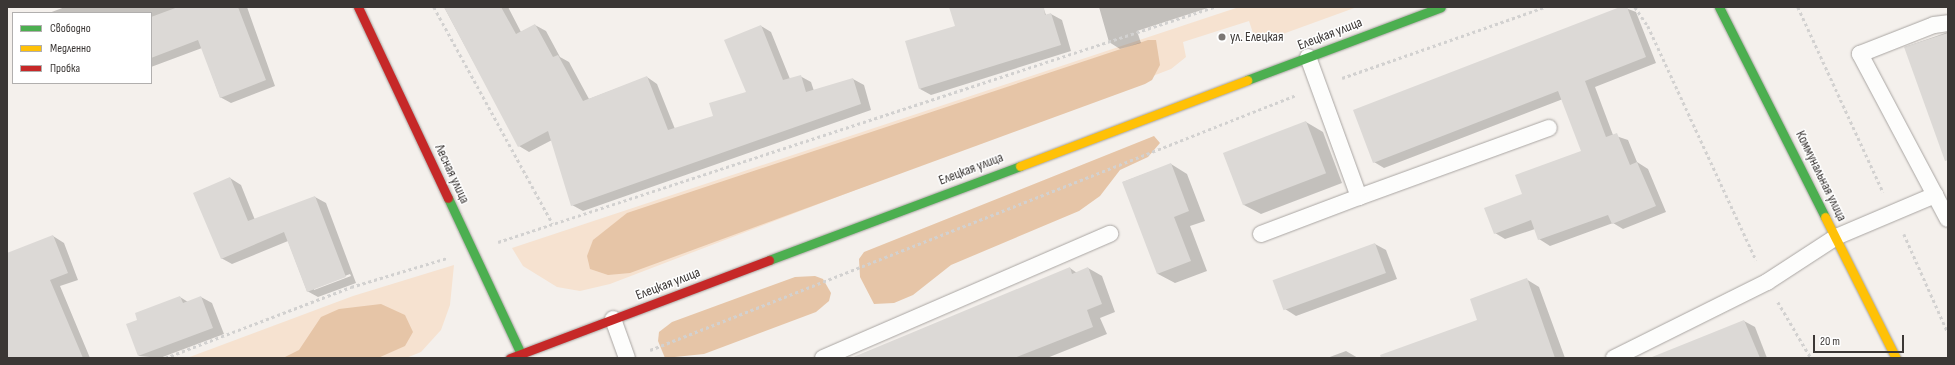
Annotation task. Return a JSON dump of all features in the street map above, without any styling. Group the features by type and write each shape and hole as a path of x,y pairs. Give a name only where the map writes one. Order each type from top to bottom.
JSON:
{"main road":[{"name":"Лесная улица","path":"358,7 521,354"},
{"name":"Елецкая улица","path":"510,358 1441,7"},
{"name":"Коммунальная улица","path":"1719,7 1896,358"}],"lane":[{"path":"1948,23 1934,25 1860,54 1948,219"},
{"path":"1308,57 1359,197"},
{"path":"1261,234 1549,128"},
{"path":"1614,358 1767,282 1836,237 1935,195"},
{"path":"823,358 1110,234"},
{"path":"613,319 627,358"}],"path":[{"path":"434,7 553,224"},
{"path":"165,358 351,287 473,251 1214,7"},
{"path":"645,352 1318,86 1545,7"},
{"path":"1635,7 1648,26 1767,282 1811,358"},
{"path":"1798,7 1894,212 1948,333"}],"shaded area":[{"path":"1239,7 1357,7 1280,35 1254,36 1249,21 1183,42 1186,57 1171,69 610,284 580,291 557,287 523,266 512,248"},
{"path":"1148,40 1156,40 1160,65 1152,80 1145,84 630,273 608,275 590,269 587,256 593,240 627,213"},
{"path":"1154,136 1160,143 1148,157 1120,170 1100,196 1079,211 951,265 913,295 894,303 874,304 860,277 859,259 864,252"},
{"path":"454,265 450,305 441,330 421,352 406,358 187,358 353,296"},
{"path":"815,276 823,279 831,293 829,301 816,312 704,354 665,358 658,341 659,332 672,322 795,277"},
{"path":"381,304 405,315 413,332 405,346 378,358 283,358 299,350 321,317 339,309"}],"building":[{"path":"178,7 238,7 266,80 220,98 198,40 152,58 152,17"},
{"path":"444,7 501,7 516,34 535,24 553,57 558,55 583,101 647,76 668,130 713,116 709,103 746,92 724,40 761,25 783,80 801,75 806,92 853,78 861,104 571,206 548,131 518,147"},
{"path":"949,7 1044,7 1045,15 1051,13 1061,45 919,89 905,41 955,26"},
{"path":"1620,7 1627,7 1646,57 1585,81 1606,137 1617,133 1630,165 1637,162 1656,206 1612,224 1608,215 1538,240 1531,220 1494,234 1484,208 1522,194 1515,175 1581,151 1558,91 1373,163 1353,110"},
{"path":"1948,33 1948,160 1945,161 1904,47"},
{"path":"1306,121 1326,173 1243,205 1223,153"},
{"path":"1171,163 1189,211 1174,217 1191,261 1157,274 1122,182"},
{"path":"230,177 248,221 315,196 346,277 307,292 284,232 221,259 193,193"},
{"path":"53,235 68,273 50,280 83,358 7,358 7,253"},
{"path":"1375,243 1386,273 1284,310 1273,280"},
{"path":"1070,267 1072,274 1088,267 1102,304 1087,310 1093,327 1014,358 851,358"},
{"path":"1527,278 1555,358 1381,358 1380,355 1477,320 1470,299"},
{"path":"180,296 183,303 201,296 213,328 138,356 126,324 137,320 135,313"},
{"path":"1744,320 1760,358 1652,358 1652,357"}],"traffic: fast":[{"path":"1247,80 1441,7"},
{"path":"1719,7 1825,217"},
{"path":"769,260 1020,166"},
{"path":"448,198 521,354"}],"traffic: slow":[{"path":"1020,166 1247,80"},
{"path":"1825,217 1896,358"}],"traffic: jam":[{"path":"358,7 448,198"},
{"path":"510,358 769,260"}],"place":[{"name":"ул. Елецкая","path":"1222,37"}]}
